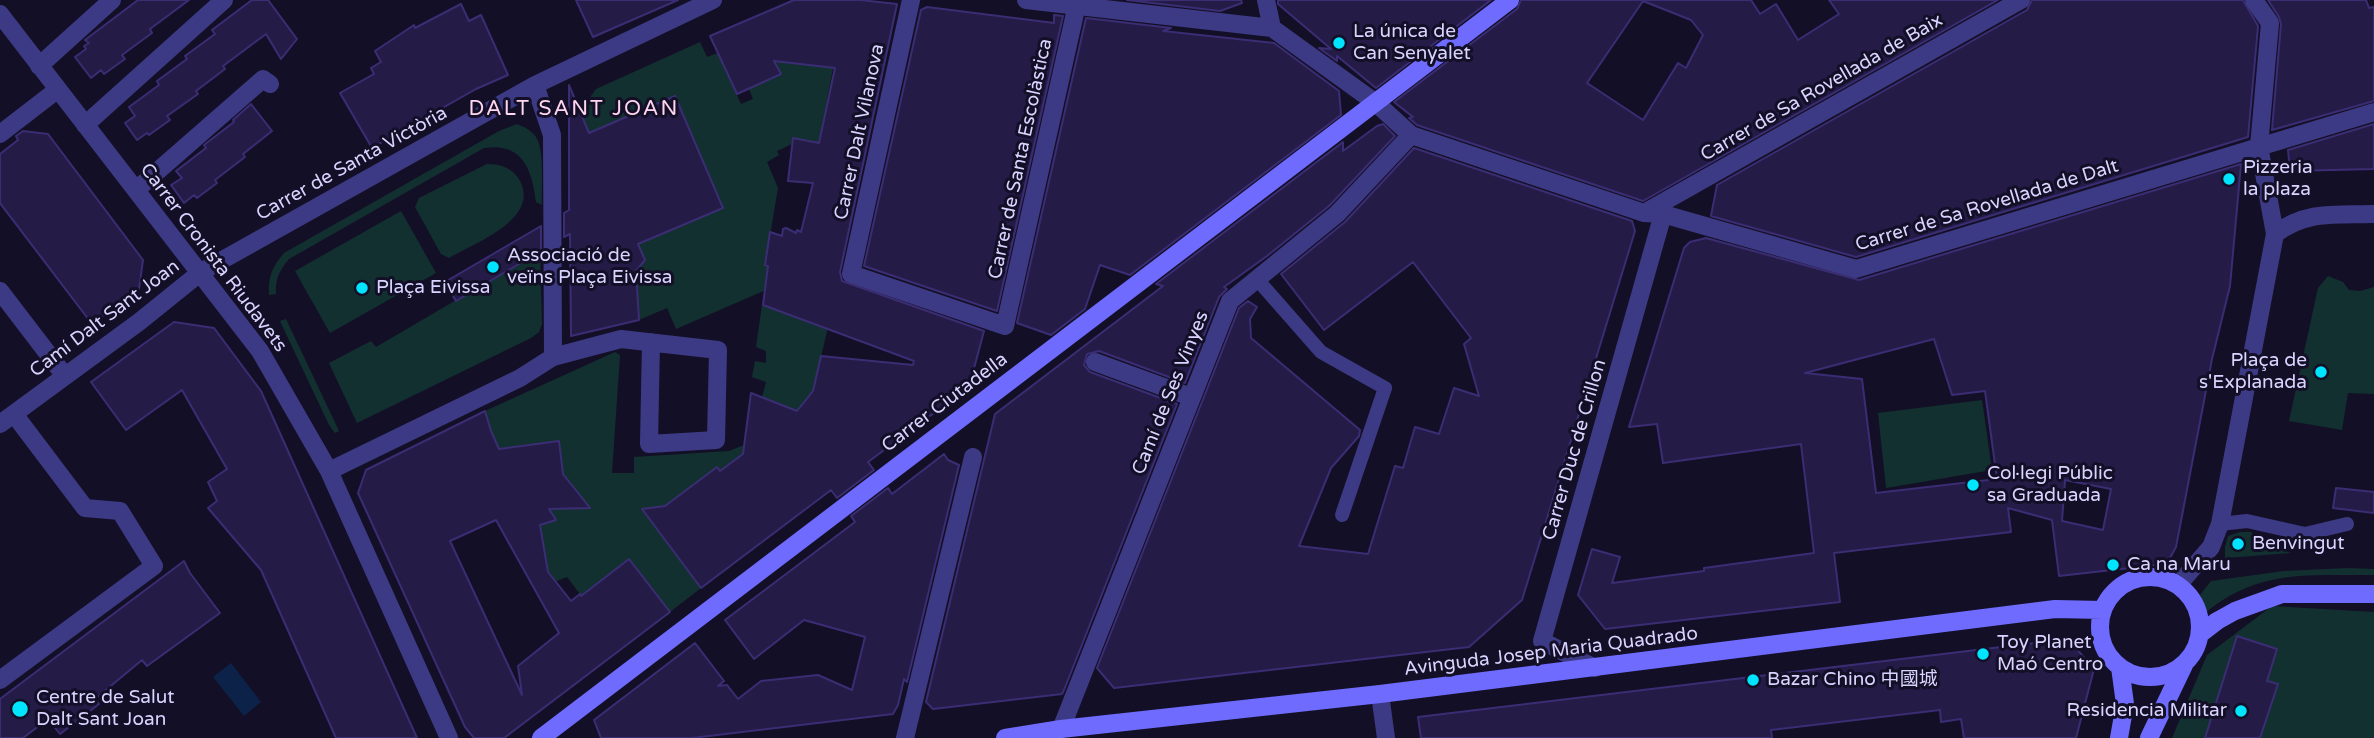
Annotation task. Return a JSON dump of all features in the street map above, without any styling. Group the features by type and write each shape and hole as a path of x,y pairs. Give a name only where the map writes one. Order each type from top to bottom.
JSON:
{"street":[{"path":"39,66 112,0"},
{"path":"85,125 224,0"},
{"name":"Carrer de Santa Victòria","path":"201,272 534,85 713,0"},
{"name":"Carrer Dalt Vilanova","path":"911,0 851,274 1005,326"},
{"path":"1026,0 1077,3 1272,28 1376,103 1411,135"},
{"path":"1266,0 1272,28"},
{"name":"Carrer Ciutadella","path":"541,738 1510,0"},
{"name":"Carrer de Sa Rovellada de Baix","path":"1644,214 2021,0"},
{"path":"2178,586 2211,547 2220,524 2275,234 2259,146 2270,23 2255,0"},
{"name":"Carrer de Santa Escolàstica","path":"1005,326 1077,3"},
{"name":"Carrer Cronista Riudavets","path":"0,14 260,351 329,471 449,738"},
{"path":"136,190 263,79 270,84"},
{"path":"534,85 552,135 553,357"},
{"path":"0,134 57,90"},
{"name":"Carrer de Sa Rovellada de Dalt","path":"1411,135 1644,214 1663,214 1856,269 2374,112"},
{"name":"Camí de Ses Vinyes","path":"1061,729 1230,301 1337,214 1411,135"},
{"name":"Carrer Duc de Crillon","path":"1595,668 1542,641 1663,214"},
{"path":"2275,234 2292,222 2317,215 2374,214"},
{"name":"Camí Dalt Sant Joan","path":"7,419 139,323 201,272"},
{"path":"0,291 65,376"},
{"path":"329,471 520,378 553,357 621,339 651,342 718,350 716,440 649,444 651,342"},
{"path":"1095,362 1191,397"},
{"path":"0,680 154,566 120,511 85,508 7,419"},
{"path":"905,738 974,457"},
{"path":"2149,738 2185,663 2195,649 2200,634 2200,620 2188,595 2178,586 2161,579 2143,578 2126,584 2112,595 2103,611 2100,626 2102,641 2109,656 2120,667 2135,675 2153,677 2171,673 2185,663"},
{"path":"2200,634 2235,611 2282,594 2374,594"},
{"name":"Avinguda Josep Maria Quadrado","path":"1013,737 1061,729 1595,668 2054,609 2103,611"},
{"path":"2119,738 2125,704 2120,667"},
{"path":"1380,694 1386,738"}],"lane":[{"path":"1256,278 1321,352 1385,388 1342,515"},
{"path":"2220,524 2247,521 2305,534 2347,524"}],"green space":[{"path":"700,42 707,57 718,53 741,104 753,99 749,89 781,74 775,61 804,49 838,42 819,143 792,144 777,151 779,155 767,162 778,188 765,265 778,267 775,286 676,329 667,308 639,320 639,302 624,301 635,260 645,260 638,244 646,241 617,159 652,238 708,214 680,132 714,212 723,209 675,96 589,133 580,111 596,89"},
{"path":"517,124 532,132 539,143 542,160 542,205 536,202 532,179 517,154 497,147 484,148 289,259 278,275 276,294 269,295 272,273 284,253 499,131"},
{"path":"487,164 506,168 514,173 520,181 524,195 521,207 502,228 449,258 441,254 415,207 419,198"},
{"path":"401,211 436,273 330,333 295,271"},
{"path":"540,251 542,324 539,332 357,423 329,363 371,341 376,347"},
{"path":"2328,276 2343,282 2349,290 2360,291 2374,287 2374,394 2348,393 2342,430 2289,421 2318,288"},
{"path":"762,305 828,327 818,370 814,413 720,471 716,467 693,485 697,491 698,514 682,493 665,506 642,509 701,588 670,612 628,560 583,598 567,577 549,584 540,525 556,520 549,509 589,507 569,481 564,481 559,442 499,449 485,411 615,352 620,355 612,473 634,473 634,457 729,451 744,445 745,434 759,440 762,397 766,382 752,377 755,361 766,363 766,351 756,347"},
{"path":"286,319 339,431 335,433 280,321"},
{"path":"1982,400 1992,470 1886,488 1878,413"},
{"path":"2251,532 2263,543 2291,553 2225,558 2228,536"},
{"path":"2374,569 2374,575 2286,577 2266,581 2246,588 2206,612 2200,595 2211,581 2284,571"},
{"path":"2272,606 2374,612 2374,738 2172,738 2207,655"}],"water":[{"path":"231,663 261,702 244,716 213,677"}],"building":[{"path":"138,0 189,0 150,29 152,33 122,55 125,59 104,74 101,70 91,78 75,57 86,49 84,46 89,43 85,40"},
{"path":"252,0 268,0 297,39 281,59 266,34 223,66 225,69 196,91 198,94 167,116 170,120 137,140 125,123 135,116 129,107 159,85 157,81 187,59 185,56 215,34 212,30"},
{"path":"576,0 678,0 593,37"},
{"path":"794,0 860,0 897,4 840,272 842,281 984,331 969,387 868,462 874,470 837,498 831,490 701,588 642,509 665,506 717,467 720,471 743,454 751,393 797,411 813,391 821,356 913,365 914,361 763,305 770,232 782,236 783,229 786,228 796,233 797,230 801,232 813,183 788,181 793,138 819,143 835,68 774,61 781,74 737,94 710,36"},
{"path":"1127,0 1241,0 1242,3 1220,11"},
{"path":"1278,0 1491,0 1376,88 1337,56 1337,61 1319,48 1331,49 1278,4"},
{"path":"1521,0 1751,0 1760,14 1776,4 1798,40 1839,14 1829,0 1998,0 1643,201 1417,125 1409,118 1413,117 1394,102 1517,9","holes":["1643,1 1691,20 1703,35 1686,68 1678,63 1643,120 1587,83"]},
{"path":"2032,0 2243,0 2258,26 2248,137 1856,257 1711,216 1717,185 2027,10"},
{"path":"2268,0 2366,0 2369,8 2374,7 2374,101 2272,130 2281,24"},
{"path":"461,4 469,21 481,15 508,75 476,89 372,148 340,93 374,74 371,68 381,62 375,51 414,25 415,28"},
{"path":"927,7 1054,23 1054,15 1063,16 997,311 864,266 921,10"},
{"path":"1086,18 1171,28 1163,31 1274,43 1339,91 1341,115 1130,275 1100,265 1085,309 1051,335 1017,323"},
{"path":"569,85 589,133 675,96 723,208 638,244 645,260 636,271 639,320 571,336 570,234 564,237 564,213 569,210"},
{"path":"251,104 272,131 243,154 245,157 215,180 217,183 197,198 194,195 184,203 171,185 182,178 176,171 206,148 204,145 234,122 233,120"},
{"path":"1383,124 1395,136 1329,206 1224,287 1227,289 1219,297 1185,383 1099,351 1087,354 1084,365 1090,372 1177,404 1064,690 1062,694 933,709 926,702 995,414 1163,286 1156,284 1343,142 1343,151"},
{"path":"2374,124 2374,169 2290,171 2288,150"},
{"path":"23,131 48,134 143,260 139,289 92,324 0,203 0,154 18,140 16,136"},
{"path":"1414,148 1632,221 1635,231 1522,600 1469,647 1114,688 1097,668 1239,308 1248,301 1257,307 1250,319 1251,338 1360,430 1359,436 1331,468 1299,546 1368,554 1395,466 1403,468 1415,427 1439,434 1454,388 1479,396 1464,344 1471,338 1413,262 1324,330 1281,274 1345,222"},
{"path":"2241,164 2230,286 2212,359 2176,547 2170,558 2156,565 2059,576 2052,520 2008,508 2011,532 1834,553 1840,602 1605,629 1578,595 1592,549 1620,557 1612,583 1814,553 1801,444 1663,463 1657,424 1629,427 1684,248 1690,242 1706,238 1859,280","holes":["1934,339 1952,395 1985,391 1997,479 1876,493 1862,379 1805,373","2065,480 2111,489 2103,530 2062,521"]},
{"name":"Associació de veïns Plaça Eivissa","path":"541,226 541,251 456,301 445,282"},
{"path":"174,322 214,328 261,391 417,738 336,738 261,570 208,508 217,501 208,482 227,469 182,390 126,430 91,382"},
{"path":"485,411 499,449 559,441 563,474 590,508 549,509 556,520 540,525 548,572 571,601 629,559 670,612 504,738 474,738 465,727 358,493 366,470","holes":["496,520 559,633 518,666 522,695 450,541"]},
{"path":"944,454 948,460 959,465 907,682 904,679 893,714 692,738 601,738 594,720 695,643 724,681 718,686 727,685 738,699 761,681 818,675 852,690 865,637 804,620 754,659 725,620 855,522 851,516 888,488 892,494"},
{"path":"2336,488 2374,492 2374,513 2333,508"},
{"path":"184,561 220,613 147,666 142,660 95,699 99,704 60,734 48,719 23,738 0,738 0,699"},
{"name":"Residencia Militar","path":"2237,636 2277,649 2267,681 2278,684 2260,738 2205,738"},
{"path":"2068,639 2094,669 2076,738 1964,738 1961,719 1941,722 1940,710 1771,730 1772,738 1421,738 1418,717"}],"place":[{"name":"La única de Can Senyalet","path":"1339,43"},
{"name":"Pizzeria la plaza","path":"2229,179"},
{"name":"Associació de veïns Plaça Eivissa","path":"493,267"},
{"name":"Plaça Eivissa","path":"362,288"},
{"name":"Plaça de s'Explanada","path":"2321,372"},
{"name":"Col·legi Públic sa Graduada","path":"1973,485"},
{"name":"Benvingut","path":"2238,544"},
{"name":"Ca na Maru","path":"2113,565"},
{"name":"Toy Planet Maó Centro","path":"1983,654"},
{"name":"Bazar Chino 中國城","path":"1753,680"},
{"name":"Centre de Salut Dalt Sant Joan","path":"20,709"},
{"name":"Residencia Militar","path":"2241,711"}],"district":[{"name":"DALT SANT JOAN","path":"574,109"}]}
